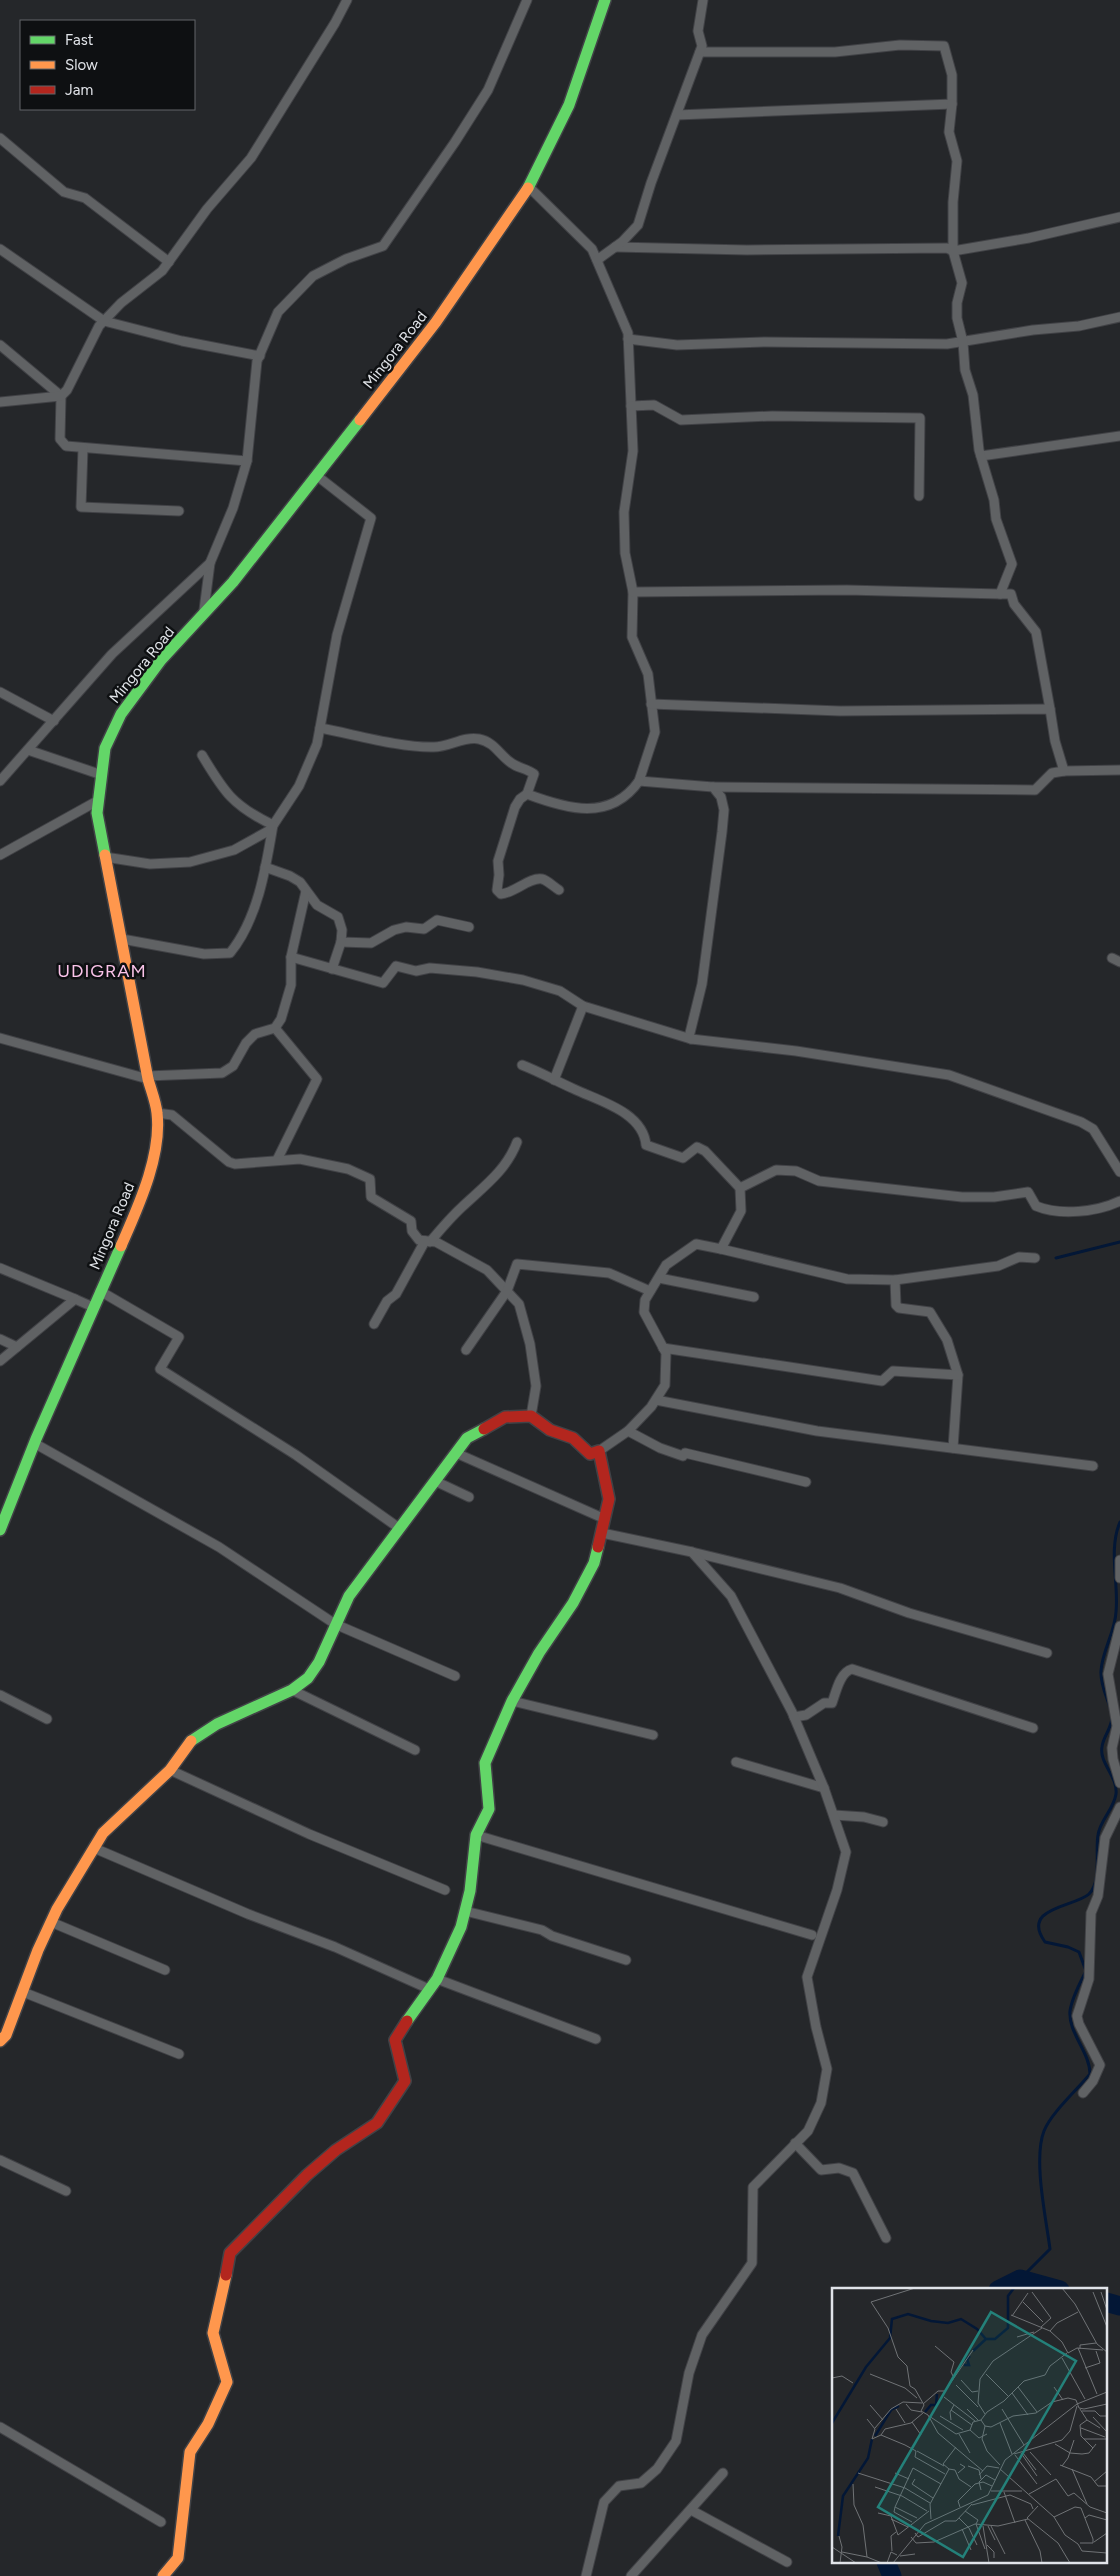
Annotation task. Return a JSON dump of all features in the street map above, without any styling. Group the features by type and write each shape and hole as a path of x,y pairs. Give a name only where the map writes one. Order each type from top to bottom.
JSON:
{"main road":[{"name":"Mingora Road","path":"0,1530 34,1443 144,1194 154,1152 157,1112 148,1078 97,813 105,748 121,714 161,660 233,582 445,310 529,187 569,105 605,0"},
{"path":"0,2042 6,2035 51,1922 103,1833 170,1770 188,1743 217,1724 292,1690 308,1678 320,1662 335,1624 349,1596 467,1438 505,1417 531,1416 550,1430 573,1438 590,1454 599,1451 609,1500 594,1563 574,1603 539,1653 512,1701 485,1763 489,1809 476,1835 470,1890 461,1927 438,1978 395,2040 405,2081 377,2123 336,2150 307,2175 230,2253 221,2304 213,2333 227,2382 208,2424 190,2452 178,2558 163,2576"}],"street":[{"path":"0,402 60,396 67,390 99,326 121,303 162,271 207,209 251,158 336,23 347,0"},
{"path":"203,615 210,563 233,508 248,461 260,356 278,312 313,276 346,259 383,246 455,142 488,90 527,0"},
{"path":"597,260 615,247 638,225 651,182 702,46 698,31 703,0"},
{"path":"700,52 835,52 900,45 944,46 952,75 952,104 949,132 957,161 953,202 953,250 962,282 956,318 963,342 965,370 973,395 981,456 994,500 996,519 1012,564 1000,594"},
{"path":"677,114 952,104"},
{"path":"0,138 64,192 85,198 169,262"},
{"path":"527,794 558,806 590,809 629,795 639,781 655,732 648,674 632,637 634,592 625,553 624,512 633,451 628,333 592,248 529,187"},
{"path":"615,247 747,250 947,248 953,250 1029,238 1120,217"},
{"path":"0,250 104,322 182,341 260,356"},
{"path":"628,339 676,344 963,342 1033,330 1079,326 1120,317"},
{"path":"0,345 60,396 60,439 66,446 248,461"},
{"path":"631,406 654,405 681,420 772,416 920,418 919,496"},
{"path":"981,456 1120,436"},
{"path":"83,448 81,507 179,511"},
{"path":"105,857 150,864 190,862 234,850 270,830 299,786 316,744 338,636 371,518 316,475"},
{"path":"0,781 112,654 210,563"},
{"path":"634,592 847,590 1011,594 1014,604 1036,632 1054,741 1064,771"},
{"path":"0,692 54,720"},
{"path":"651,704 850,711 1050,709"},
{"path":"320,728 416,746 435,747 479,739 500,750 512,764 528,769 534,774 527,794 520,799 516,807 498,861 500,875 497,890 501,894 510,892 534,880 543,879 559,890"},
{"path":"28,750 102,776"},
{"path":"202,754 223,791 248,813 273,825"},
{"path":"639,781 713,787 1035,790 1052,773 1120,770"},
{"path":"691,1040 689,1037 702,984 724,810 722,797 713,787"},
{"path":"0,855 99,800"},
{"path":"122,939 204,954 230,953 242,938 265,867 273,825"},
{"path":"265,867 290,876 300,882 316,905 338,917 342,930 341,942 332,969"},
{"path":"0,1038 148,1078 222,1073 233,1066 246,1042 255,1034 275,1028 281,1019 292,985 291,957 306,891"},
{"path":"341,942 371,943 394,930 406,927 424,930 437,920 469,927"},
{"path":"291,957 383,983 396,966 416,971 430,968 478,972 523,980 560,991 583,1006 691,1040 805,1052 949,1075 1081,1122 1093,1129 1120,1172"},
{"path":"554,1080 583,1006"},
{"path":"275,1028 317,1079 277,1160"},
{"path":"522,1065 548,1075 554,1080 625,1113 645,1138 646,1145 683,1158 697,1148 705,1151 740,1188 741,1212 720,1249"},
{"path":"157,1112 172,1115 229,1162 235,1164 260,1164 277,1160 300,1159 348,1169 370,1179 371,1197 411,1221 416,1237 442,1245 487,1270 519,1304 530,1344 536,1386 531,1416"},
{"path":"374,1324 386,1301 396,1294 428,1242 498,1174 511,1158 517,1142"},
{"path":"740,1188 770,1172 796,1171 819,1182 962,1196 994,1197 1028,1192 1036,1206 1050,1210 1096,1209 1120,1201"},
{"path":"599,1451 628,1431 656,1400 665,1385 666,1353 644,1312 645,1300 666,1265 696,1244 847,1279 894,1280 998,1266 1019,1257 1035,1258"},
{"path":"466,1350 507,1291 517,1264 609,1273 650,1291"},
{"path":"0,1268 93,1307"},
{"path":"659,1278 754,1297"},
{"path":"894,1280 894,1299 899,1308 930,1312 947,1340 958,1375 953,1448"},
{"path":"100,1291 179,1337 160,1369 296,1455 400,1528"},
{"path":"0,1361 74,1299"},
{"path":"0,1340 17,1347"},
{"path":"664,1348 882,1380 893,1371 958,1375"},
{"path":"656,1400 817,1431 1093,1466"},
{"path":"628,1431 660,1448 683,1456 685,1453 806,1482"},
{"path":"34,1443 219,1547 335,1624 455,1676"},
{"path":"456,1453 605,1519"},
{"path":"435,1481 469,1497"},
{"path":"602,1533 692,1552 840,1588 909,1613 1047,1654"},
{"path":"586,2576 604,2502 619,2486 641,2483 657,2469 676,2441 689,2373 702,2335 752,2263 753,2187 808,2131 821,2103 827,2069 806,1977 837,1890 846,1852 824,1788 794,1717 731,1596 692,1552"},
{"path":"1120,1560 1120,1578"},
{"path":"1120,1626 1108,1674 1118,1719 1112,1748 1120,1783"},
{"path":"794,1717 806,1715 824,1703 832,1702 842,1677 847,1670 852,1669 1033,1728"},
{"path":"292,1690 415,1750"},
{"path":"0,1695 47,1719"},
{"path":"512,1701 653,1735"},
{"path":"736,1762 824,1788"},
{"path":"170,1770 309,1834 444,1890"},
{"path":"1083,2093 1093,2081 1100,2065 1079,2024 1077,2016 1089,1979 1092,1913 1098,1896 1104,1859 1105,1838 1120,1807"},
{"path":"834,1815 864,1817 883,1822"},
{"path":"476,1835 812,1935"},
{"path":"94,1848 248,1914 335,1946 429,1989"},
{"path":"465,1911 542,1930 552,1936 626,1960"},
{"path":"51,1922 165,1970"},
{"path":"438,1978 596,2039"},
{"path":"23,1992 179,2054"},
{"path":"795,2144 821,2170 839,2168 852,2173 886,2238"},
{"path":"0,2160 66,2192"},
{"path":"0,2428 161,2522"},
{"path":"631,2576 723,2473"},
{"path":"691,2510 787,2562"}],"waterway":[{"path":"1056,1258 1120,1242"},
{"path":"1020,2279 1050,2249 1040,2172 1041,2143 1044,2131 1058,2109 1090,2074 1087,2058 1075,2035 1070,2019 1072,2001 1086,1971 1079,1952 1068,1947 1045,1942 1039,1930 1039,1922 1044,1915 1082,1898 1089,1894 1093,1888 1097,1874 1099,1830 1115,1799 1116,1788 1102,1753 1103,1743 1111,1724 1112,1715 1102,1683 1101,1671 1115,1619 1117,1601 1114,1555 1120,1522"},
{"path":"1002,2288 1020,2279 1053,2288"},
{"path":"1108,2303 1120,2306"},
{"path":"887,2564 892,2576"}],"traffic: fast":[{"path":"528,188 569,105 605,0"},
{"path":"105,855 97,813 105,748 121,714 161,660 233,582 360,420"},
{"path":"0,1530 36,1439 121,1246"},
{"path":"191,1741 217,1724 292,1690 308,1678 319,1662 349,1596 467,1438 484,1429"},
{"path":"407,2021 437,1979 461,1927 470,1891 476,1835 489,1809 485,1763 512,1701 539,1653 573,1603 594,1563 598,1547"}],"traffic: slow":[{"path":"360,420 436,322 528,188"},
{"path":"105,855 148,1079 155,1100 158,1129 156,1146 147,1181 121,1246"},
{"path":"0,2041 6,2035 38,1950 57,1909 103,1833 170,1770 191,1741"},
{"path":"163,2576 178,2558 190,2452 208,2424 227,2382 213,2333 226,2275"}],"traffic: jam":[{"path":"484,1429 505,1417 531,1416 550,1430 573,1438 590,1454 599,1451 609,1499 598,1547"},
{"path":"226,2275 230,2253 307,2175 336,2150 377,2123 405,2081 395,2040 407,2021"}],"district":[{"name":"UDIGRAM","path":"102,971"}]}
